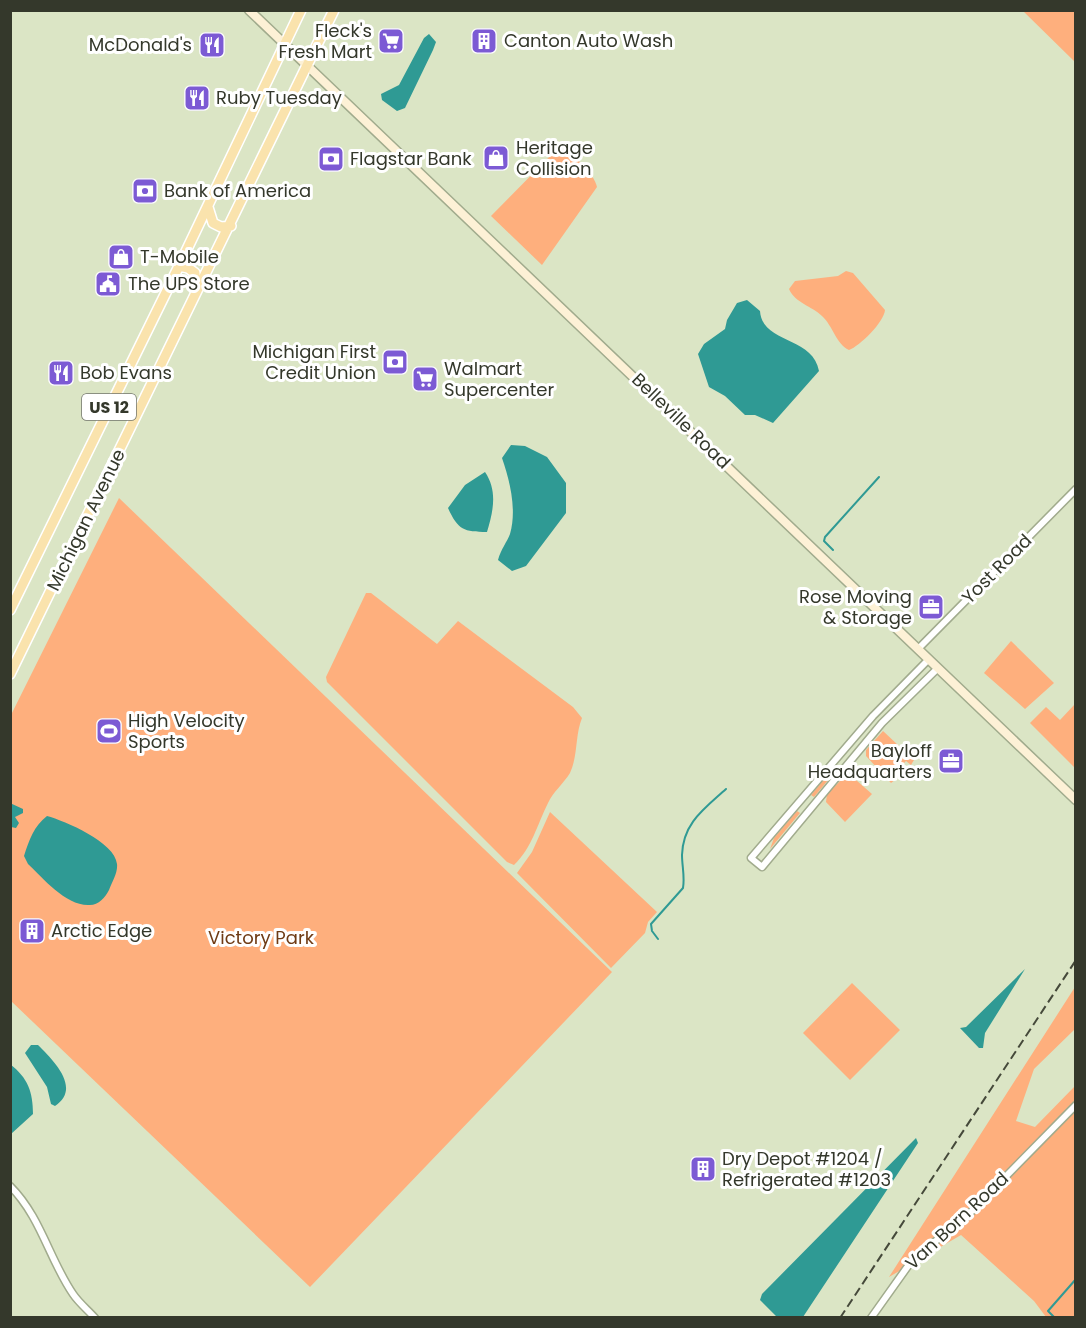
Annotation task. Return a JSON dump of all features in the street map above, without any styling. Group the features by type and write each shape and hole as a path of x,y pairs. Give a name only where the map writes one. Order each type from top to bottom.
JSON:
{"main road":[{"name":"Belleville Road","path":"249,10 1076,800"},
{"name":"Michigan Avenue","path":"10,610 179,266 301,10"},
{"name":"Michigan Avenue","path":"10,674 231,226 334,10"},
{"path":"208,204 213,223 221,227 231,226"},
{"path":"179,266 188,268 196,276 194,297"}],"street":[{"name":"Yost Road","path":"918,649 1076,489"},
{"path":"929,659 873,716 751,858 762,867 882,723 938,668"},
{"path":"873,716 882,723"},
{"path":"843,751 852,759"},
{"path":"803,798 813,806"},
{"name":"Van Born Road","path":"871,1317 913,1258 966,1217 1076,1105"},
{"path":"10,1186 38,1221 50,1253 74,1296 95,1317"}],"green space":[{"path":"1023,11 1075,11 1075,62"},
{"path":"557,149 568,153 581,163 592,175 597,187 542,265 491,216"},
{"path":"846,271 853,273 885,310 871,333 849,350 841,344 822,316 795,298 789,289 795,281 838,276"},
{"name":"Victory Park","path":"119,498 612,972 310,1287 11,1001 10,717"},
{"path":"366,593 371,593 437,644 458,621 573,707 582,718 570,773 550,799 530,844 514,865 507,862 327,682 326,677"},
{"path":"1011,641 1054,683 1025,709 984,673"},
{"path":"1075,704 1075,768 1030,723 1046,707 1060,720"},
{"path":"883,731 914,760 911,765 906,761 892,775 896,779 891,783 866,756 866,750"},
{"path":"836,765 839,767 814,797 811,795"},
{"path":"848,773 872,794 845,822 826,802 827,794"},
{"path":"797,811 800,813 770,849 774,838"},
{"path":"550,812 657,912 648,922 645,933 611,968 517,873 532,852"},
{"path":"852,983 900,1030 850,1080 803,1033"},
{"path":"1075,987 1074,1030 1034,1069 1016,1121 1035,1127 1075,1086 1075,1317 1046,1317 1034,1301 961,1235 889,1277"}],"water":[{"path":"429,34 436,42 433,50 405,108 397,111 382,100 381,94 399,85 424,38"},
{"path":"747,300 760,311 763,322 769,329 808,352 815,360 819,371 773,423 755,415 745,415 725,396 709,387 698,354 704,344 725,329 727,320 737,303"},
{"path":"511,445 525,446 547,457 566,483 566,513 526,566 512,571 498,560 512,525 512,496 502,458"},
{"path":"485,472 493,494 487,532 467,530 455,521 448,508 465,485"},
{"path":"10,803 23,809 23,813 15,817 19,823 16,828 11,827"},
{"path":"47,816 99,840 114,856 117,864 116,874 107,893 98,903 88,905 71,901 55,890 28,864 24,856 28,844 35,829"},
{"path":"1025,969 985,1033 983,1048 979,1048 960,1028 966,1027"},
{"path":"31,1045 38,1045 62,1074 66,1091 63,1099 55,1106 51,1104 47,1087 25,1053"},
{"path":"10,1064 28,1086 33,1114 11,1134"},
{"path":"916,1138 918,1143 803,1317 777,1317 760,1300 762,1294"}],"waterway":[{"path":"833,550 824,541 825,537 879,477"},
{"path":"658,939 652,931 651,924 683,888 682,855 686,834 696,818 726,789"},
{"path":"1055,1318 1048,1311 1076,1279"}],"railway":[{"path":"840,1318 1076,960"}],"place":[{"name":"Fleck's Fresh Mart","path":"391,41"},
{"name":"Canton Auto Wash","path":"484,41"},
{"name":"McDonald's","path":"212,45"},
{"name":"Ruby Tuesday","path":"197,98"},
{"name":"Heritage Collision","path":"496,158"},
{"name":"Flagstar Bank","path":"331,159"},
{"name":"Bank of America","path":"145,191"},
{"name":"T-Mobile","path":"121,257"},
{"name":"The UPS Store","path":"108,284"},
{"name":"Michigan First Credit Union","path":"395,362"},
{"name":"Bob Evans","path":"61,373"},
{"name":"Walmart Supercenter","path":"425,379"},
{"name":"Rose Moving & Storage","path":"931,607"},
{"name":"High Velocity Sports","path":"109,731"},
{"name":"Bayloff Headquarters","path":"951,761"},
{"name":"Arctic Edge","path":"32,931"},
{"name":"Dry Depot #1204 / Refrigerated #1203","path":"703,1169"}]}
